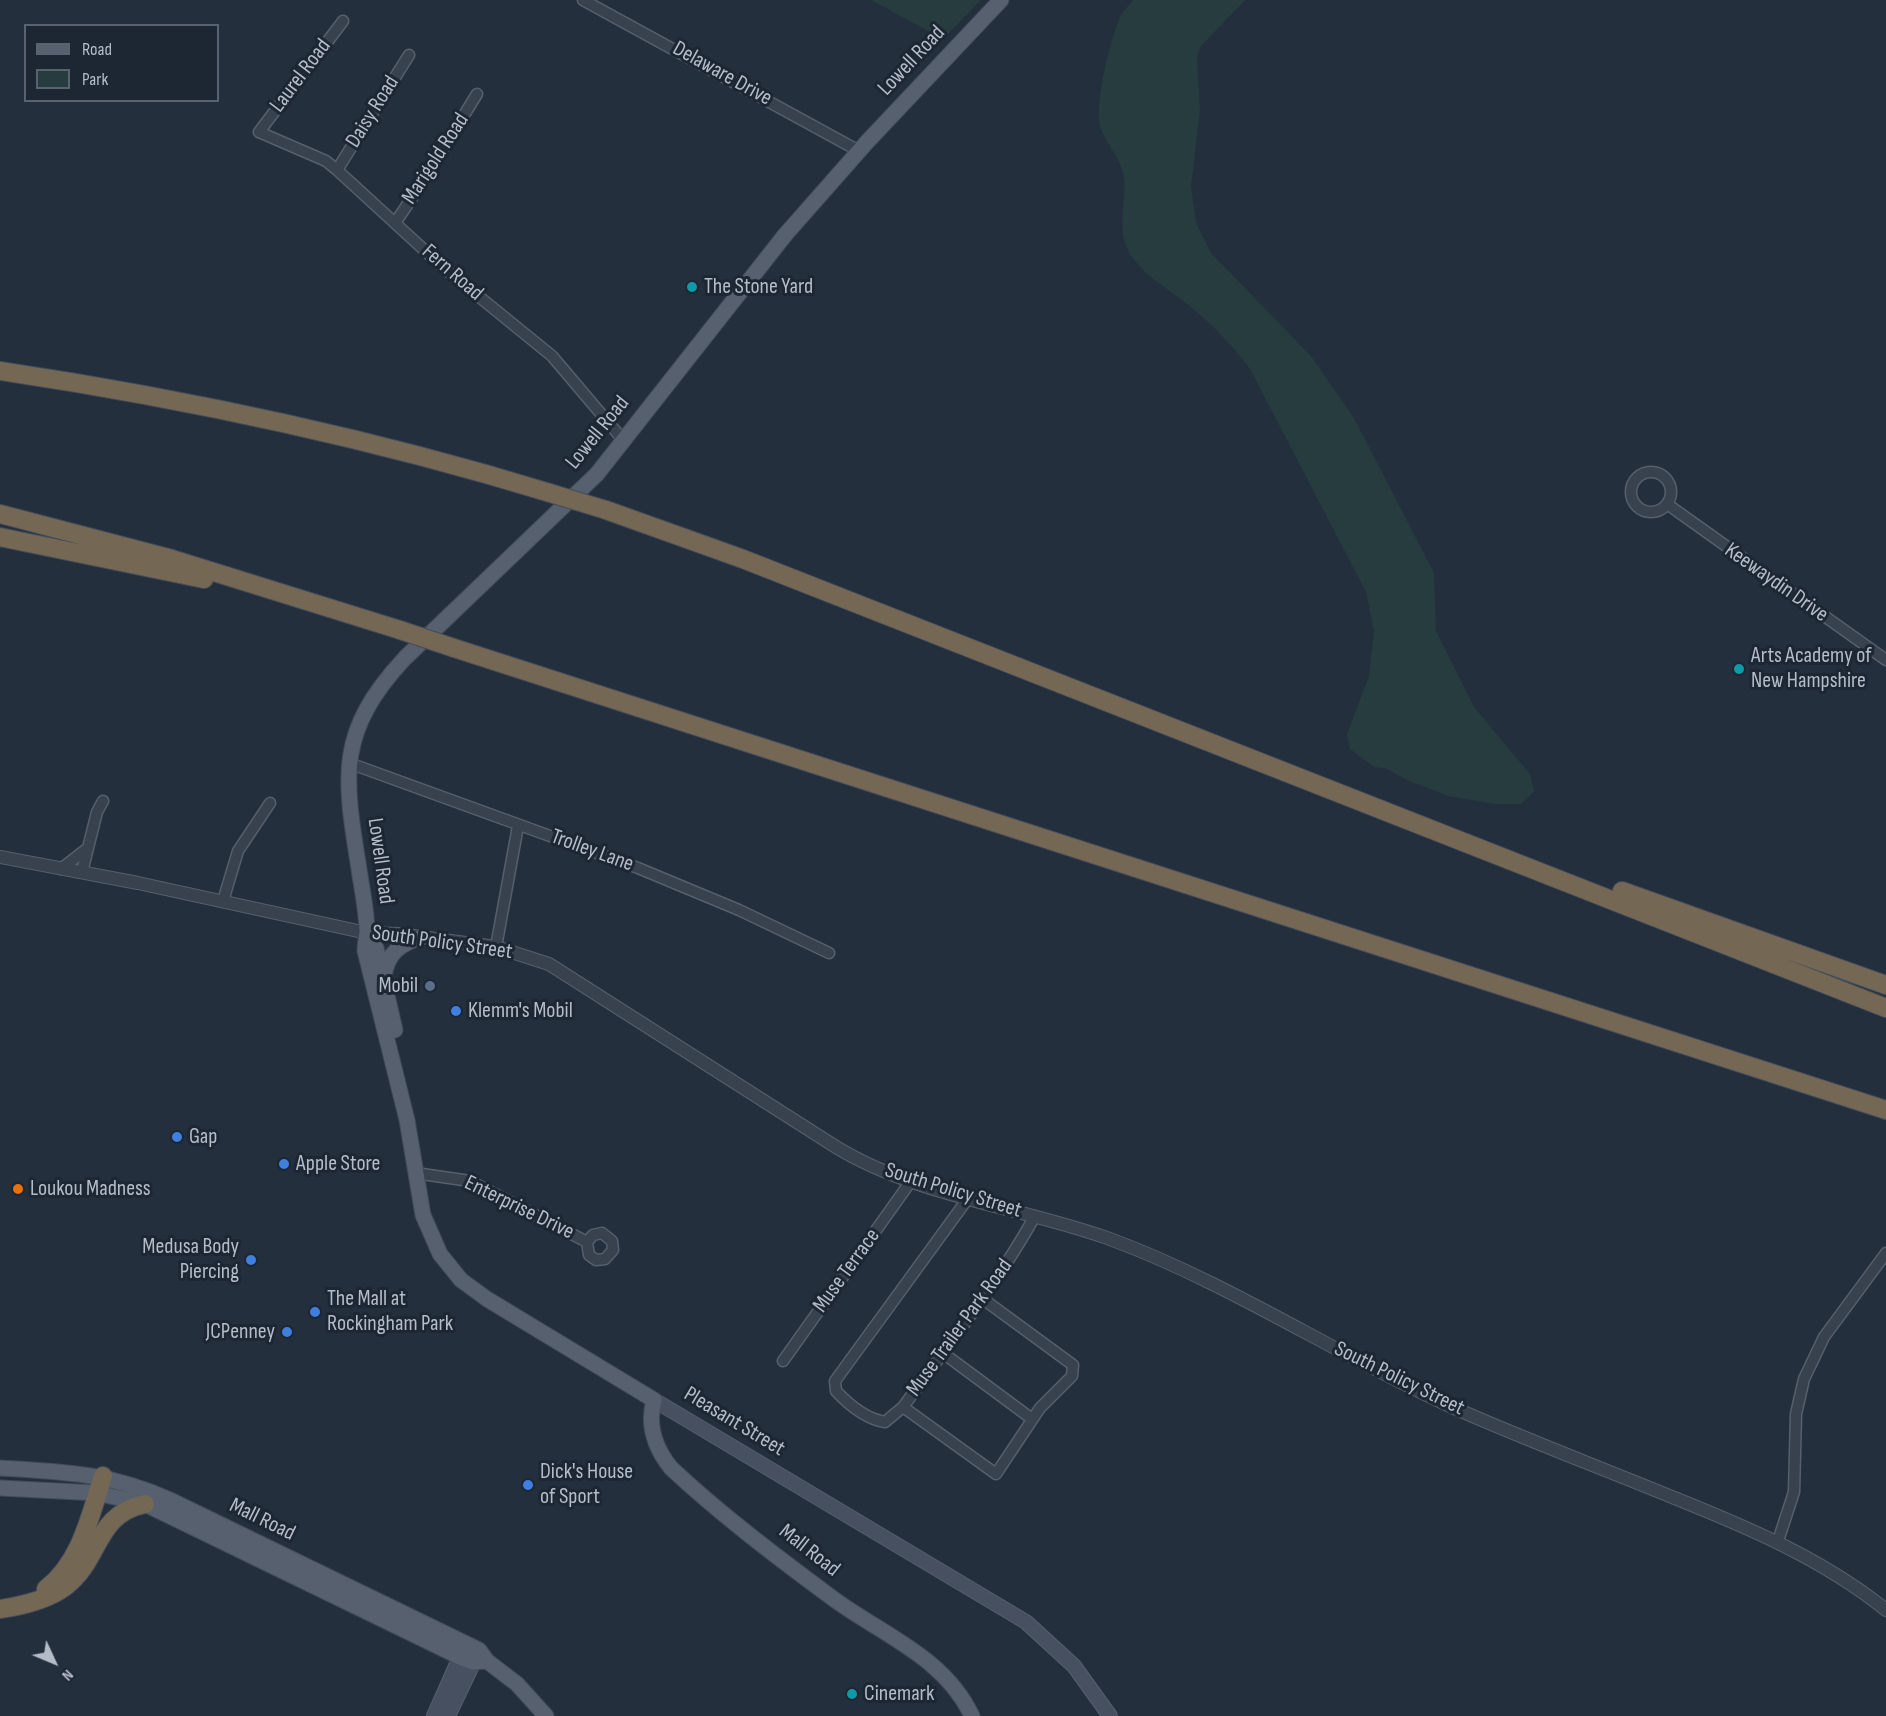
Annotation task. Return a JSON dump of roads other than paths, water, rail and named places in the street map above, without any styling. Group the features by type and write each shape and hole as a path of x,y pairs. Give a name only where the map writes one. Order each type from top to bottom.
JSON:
{"highway":[{"path":"0,371 137,393 277,420 453,463 606,510 743,559 1444,832 1886,1008"},
{"path":"0,514 138,549 294,596 1886,1110"},
{"path":"0,537 294,596"},
{"path":"1444,832 1642,898 1886,985"},
{"path":"27,1603 60,1576 77,1551 100,1485"},
{"path":"0,1609 27,1603 67,1585 85,1564 114,1518 126,1509 145,1504"}],"main road":[{"name":"Lowell Road","path":"367,933 347,795 349,763 354,739 367,707 395,669 582,489 624,441 765,260 859,151 1001,0"},
{"name":"Pleasant Street","path":"367,933 376,948 384,977 410,1101 407,1120"},
{"name":"Pleasant Street","path":"367,933 365,951 407,1120 423,1215 440,1254 461,1280 487,1299 1026,1622 1074,1666 1110,1716"},
{"path":"384,977 388,959 394,950 422,937"},
{"name":"Mall Road","path":"654,1400 650,1414 652,1430 659,1450 671,1468 832,1599 936,1668 955,1689 972,1716"},
{"name":"Mall Road","path":"0,1468 100,1485 473,1655"},
{"name":"Mall Road","path":"0,1488 140,1486 473,1655 517,1684 546,1716"},
{"path":"434,1716 473,1655"},
{"path":"448,1716 473,1655"}],"street":[{"name":"Delaware Drive","path":"583,0 859,151"},
{"name":"Laurel Road","path":"260,132 343,21"},
{"name":"Daisy Road","path":"337,170 410,55"},
{"name":"Marigold Road","path":"394,223 424,180 477,94"},
{"name":"Fern Road","path":"260,132 326,161 337,170 445,269 552,356 624,441"},
{"name":"Keewaydin Drive","path":"1667,504 1886,660"},
{"name":"Trolley Lane","path":"349,763 638,868 739,910 829,953"},
{"path":"82,872 97,812 103,801"},
{"path":"223,901 238,851 270,803"},
{"path":"496,947 518,826"},
{"path":"60,868 88,847"},
{"name":"South Policy Street","path":"0,857 223,901 367,933 422,937 496,947 526,955 560,969 854,1158 911,1181 1109,1239 1160,1259 1454,1408 1778,1541 1844,1580 1886,1611"},
{"name":"Enterprise Drive","path":"416,1173 470,1180 587,1242"},
{"name":"Muse Terrace","path":"783,1361 911,1181"},
{"path":"903,1407 885,1422 875,1420 845,1401 836,1391 835,1382 969,1197"},
{"name":"Muse Trailer Park Road","path":"1032,1419 996,1474 903,1407 1010,1261 1035,1216"},
{"path":"1778,1541 1794,1492 1796,1414 1804,1379 1824,1337 1885,1253"},
{"path":"943,1353 1032,1419 1072,1376 1073,1365 983,1299"}],"place":[{"name":"The Stone Yard","path":"692,287"},
{"name":"Arts Academy of New Hampshire","path":"1739,669"},
{"name":"Mobil","path":"430,986"},
{"name":"Klemm's Mobil","path":"456,1011"},
{"name":"Gap","path":"177,1137"},
{"name":"Apple Store","path":"284,1164"},
{"name":"Loukou Madness","path":"18,1189"},
{"name":"Medusa Body Piercing","path":"251,1260"},
{"name":"The Mall at Rockingham Park","path":"315,1312"},
{"name":"JCPenney","path":"287,1332"},
{"name":"Dick's House of Sport","path":"528,1485"},
{"name":"Cinemark","path":"852,1694"}]}
